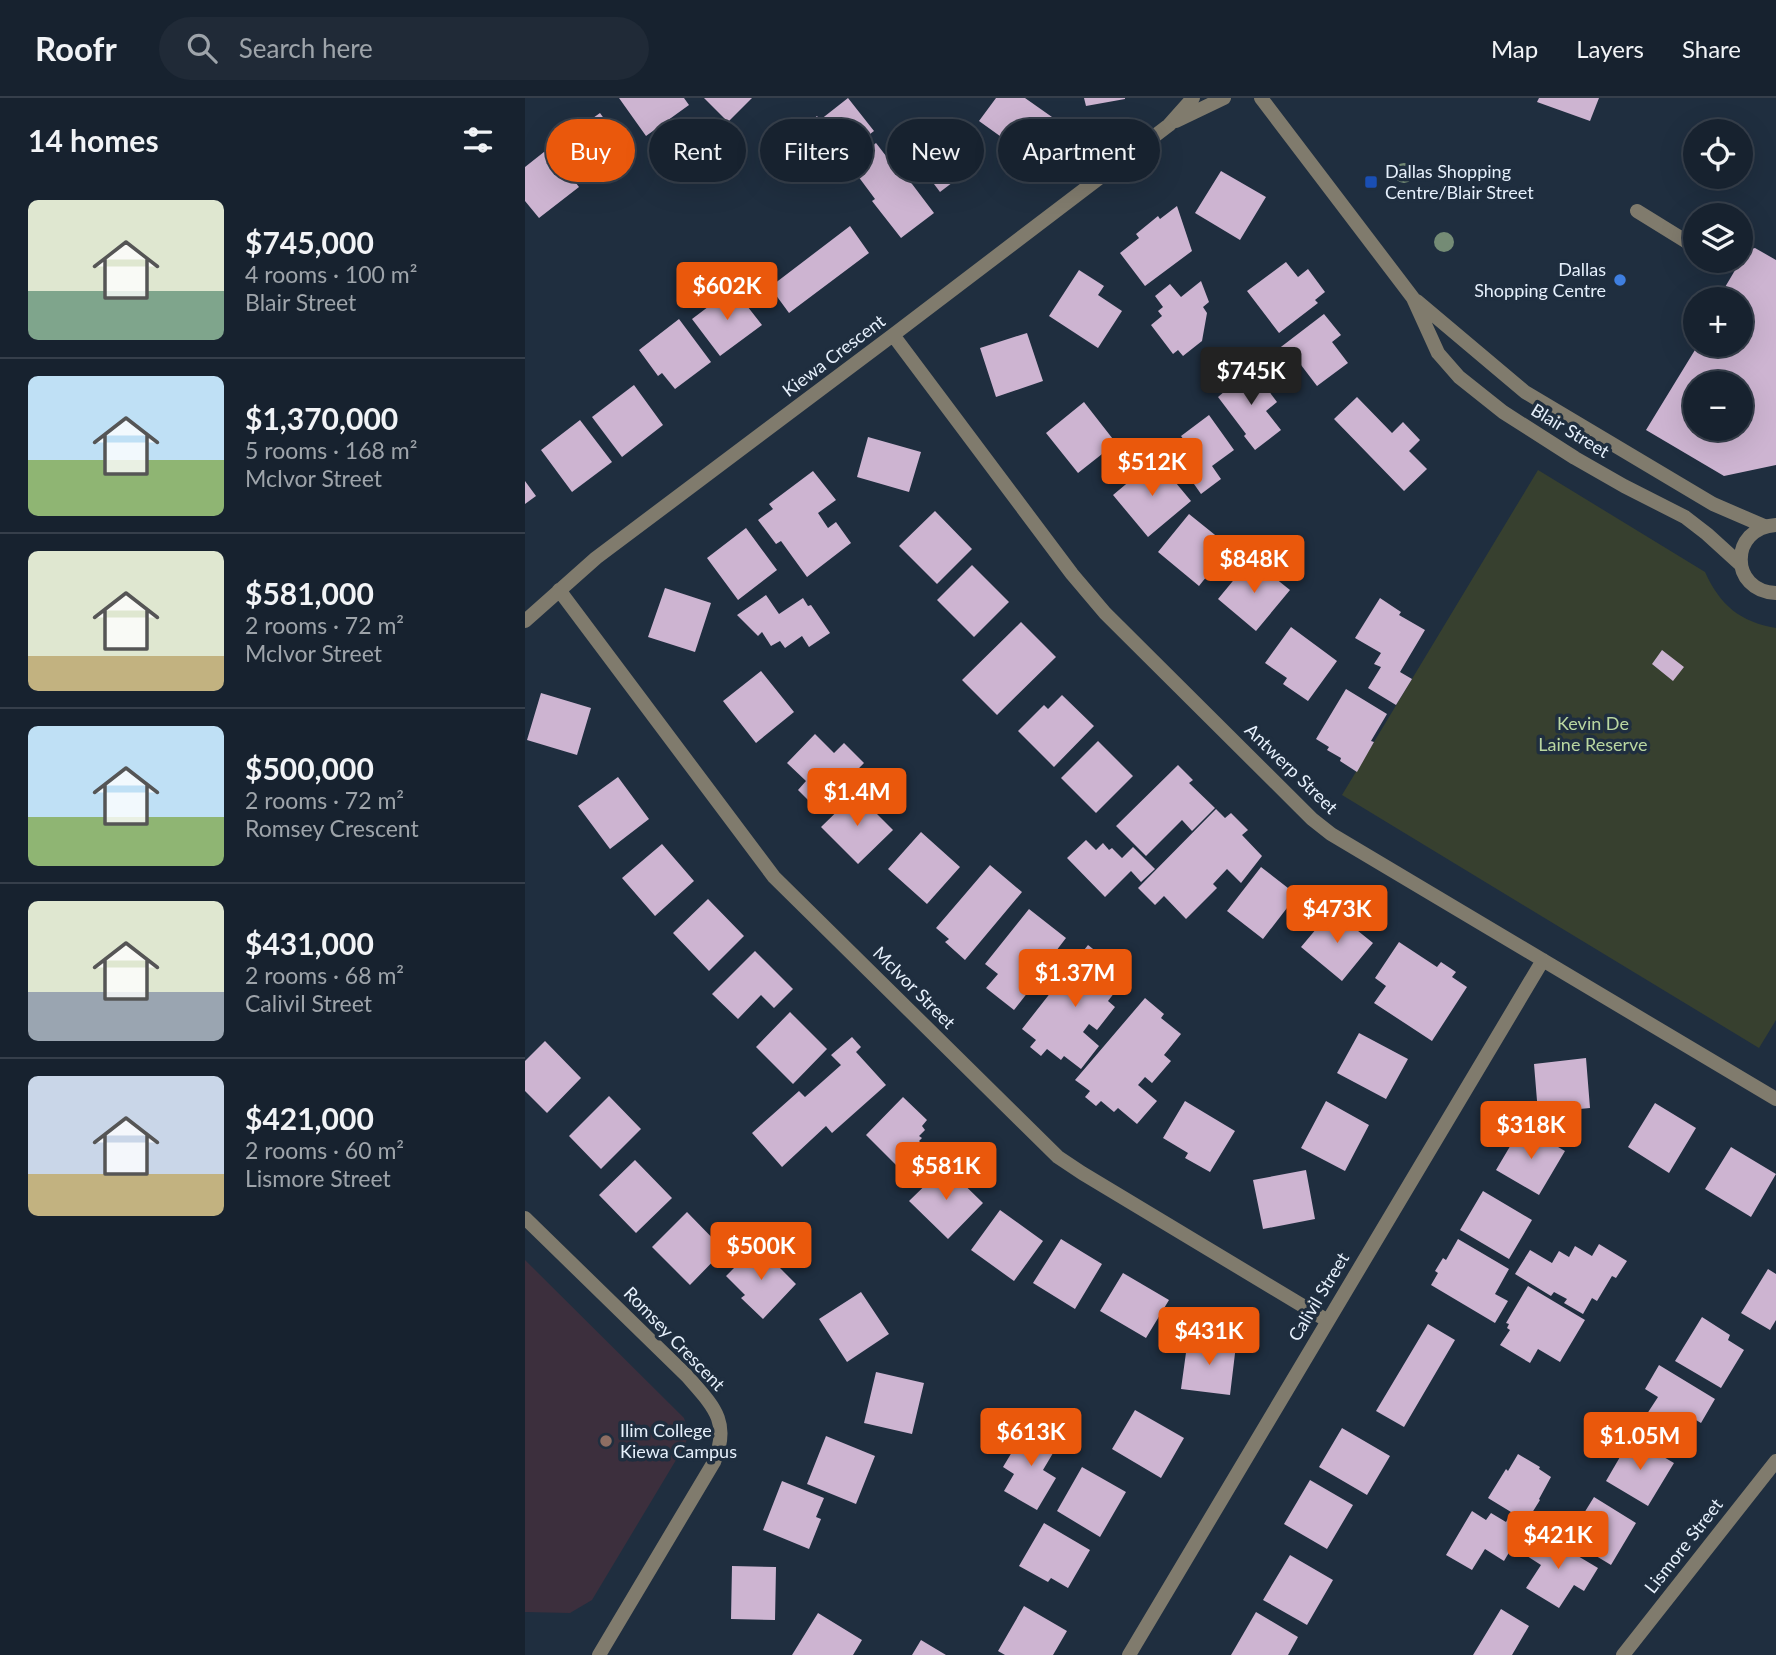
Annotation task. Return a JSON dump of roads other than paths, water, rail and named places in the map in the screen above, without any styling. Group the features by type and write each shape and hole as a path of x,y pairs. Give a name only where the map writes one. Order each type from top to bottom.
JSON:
{"street":[{"name":"Kiewa Crescent","path":"525,621 596,558 1169,125 1193,98"},
{"name":"Kiewa Crescent","path":"1169,125 1224,98"},
{"name":"Blair Street","path":"1261,98 1413,298 1525,392 1713,504 1773,525"},
{"path":"1637,211 1683,239"},
{"name":"Blair Street","path":"1413,298 1438,353 1459,377 1503,412 1575,458 1685,517 1740,564 1749,583 1767,593 1776,593"},
{"name":"Antwerp Street","path":"893,335 1080,584 1105,613 1312,819 1332,834 1776,1099"},
{"path":"1740,564 1741,551 1746,541 1754,532 1773,525"},
{"name":"McIvor Street","path":"559,590 774,877 1058,1157 1328,1321"},
{"name":"Calivil Street","path":"1129,1655 1543,960"},
{"name":"Romsey Crescent","path":"525,1218 687,1376 710,1403 719,1420 722,1435 714,1462 599,1655"},
{"name":"Lismore Street","path":"1623,1655 1776,1461"}],"place":[{"name":"Dallas Shopping Centre/Blair Street","path":"1371,182"},
{"name":"Dallas Shopping Centre","path":"1620,280"},
{"name":"Ilim College Kiewa Campus","path":"606,1441"}],"park label":[{"name":"Kevin De Laine Reserve","path":"1593,734"}]}
